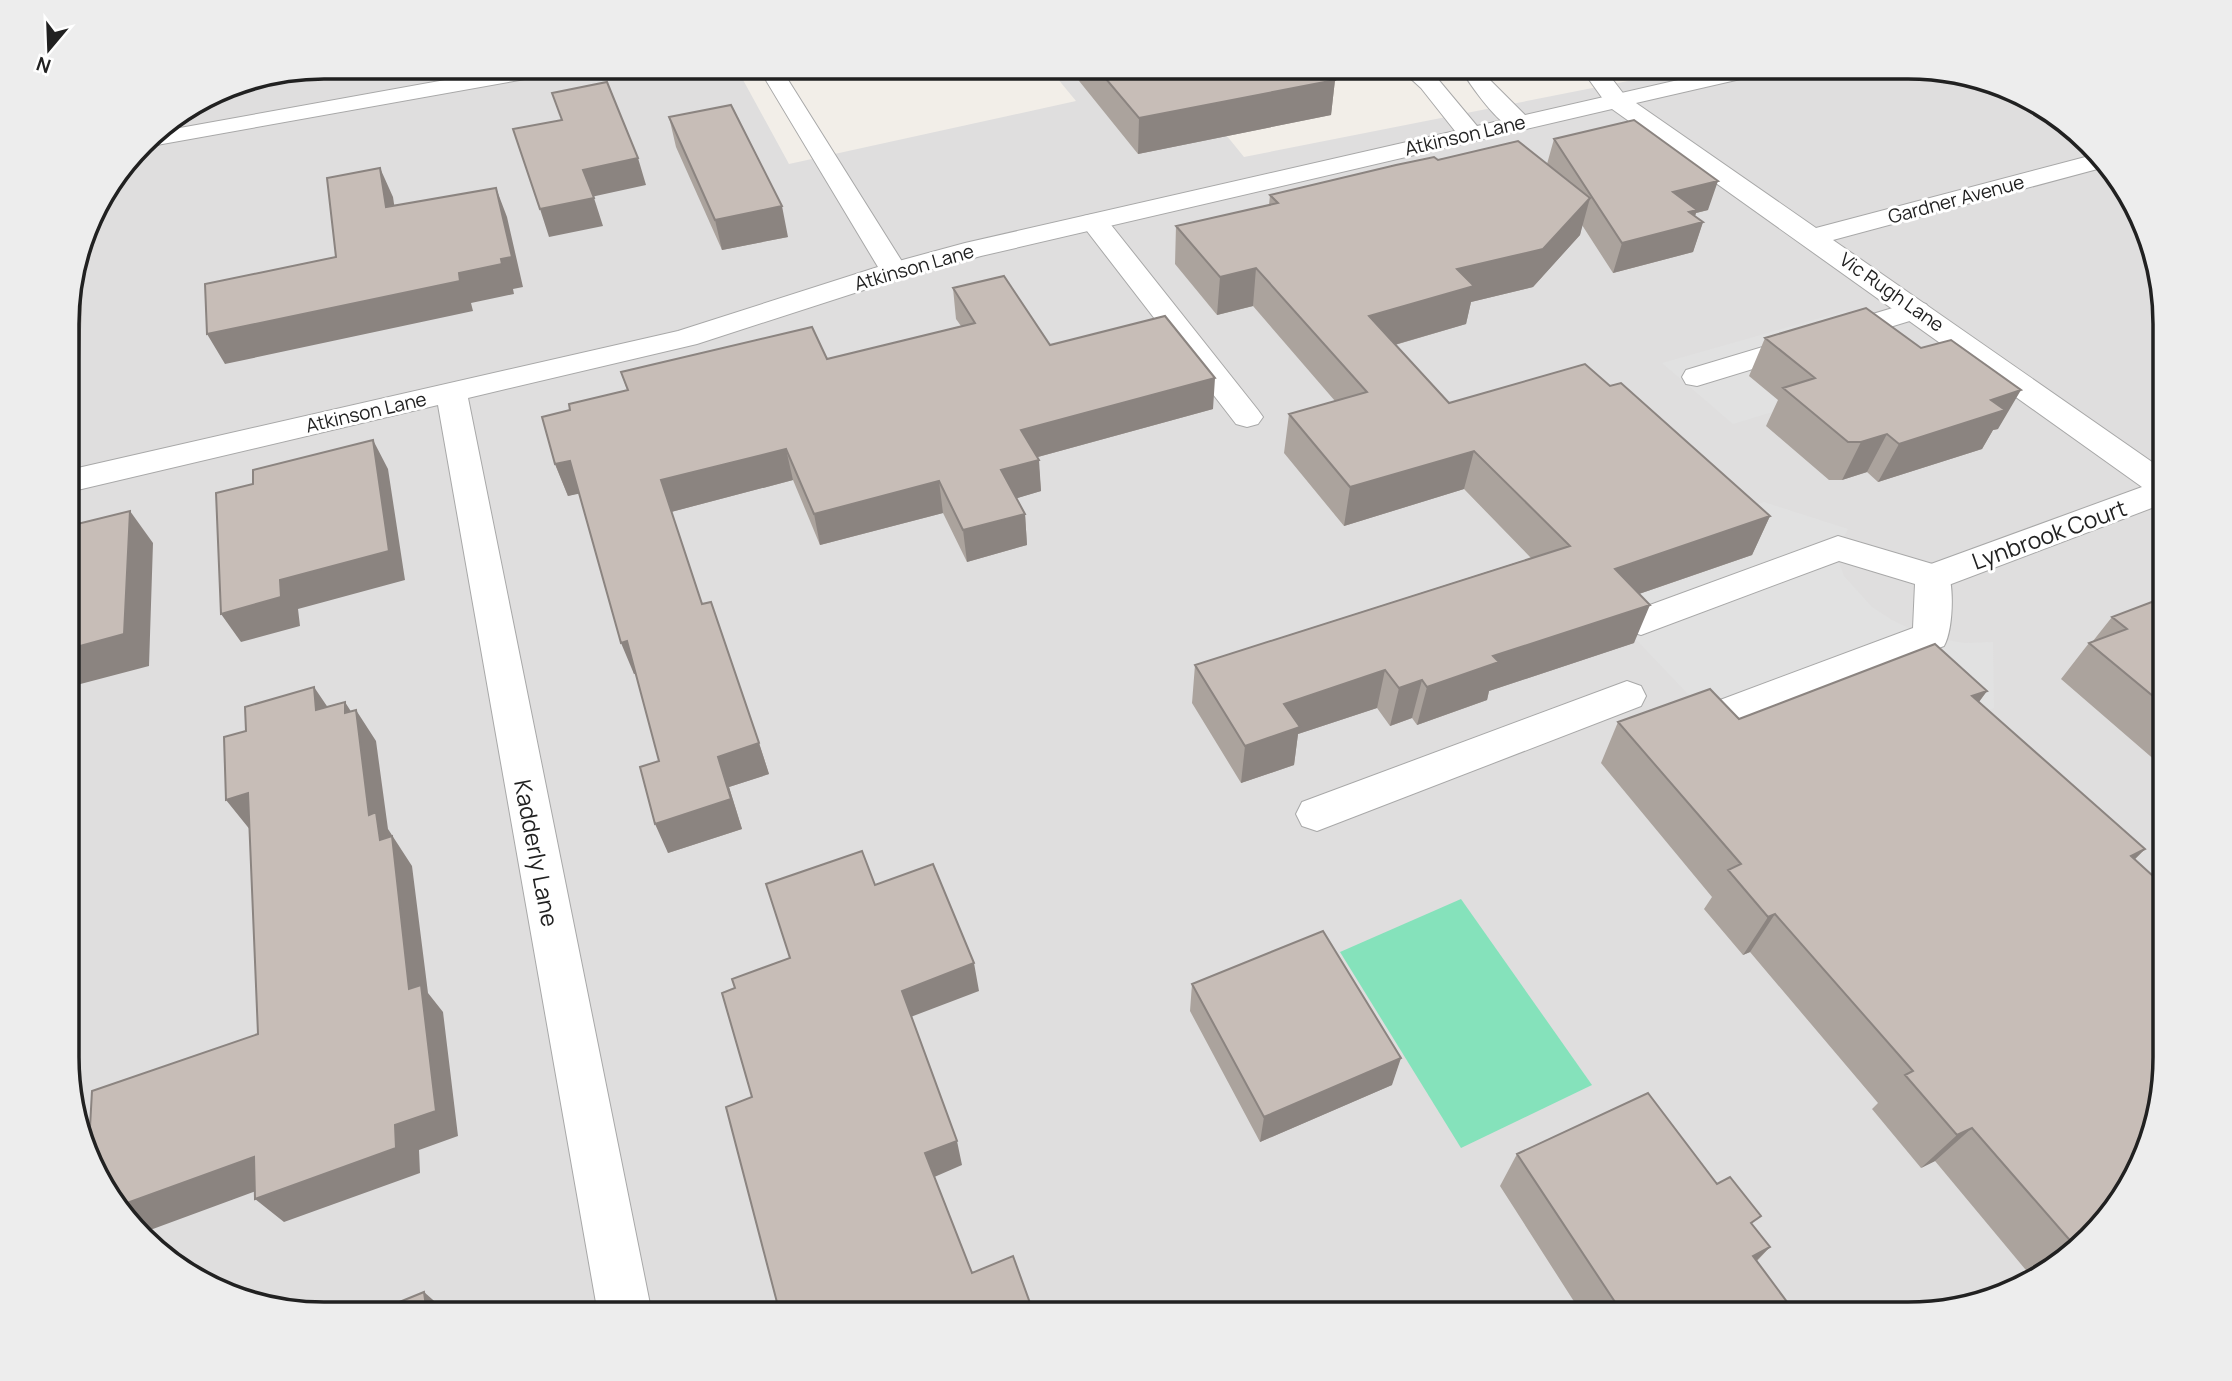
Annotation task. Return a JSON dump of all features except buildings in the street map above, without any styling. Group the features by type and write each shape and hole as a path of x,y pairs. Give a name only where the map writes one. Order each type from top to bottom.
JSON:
{"street":[{"path":"171,133 200,122 471,79"},
{"path":"777,79 894,271"},
{"path":"1424,79 1470,133"},
{"path":"1479,79 1518,122"},
{"name":"Vic Rugh Lane","path":"1600,79 1616,101 1814,237 2153,480"},
{"name":"Atkinson Lane","path":"79,479 686,338 894,271 1470,133 1708,79"},
{"name":"Gardner Avenue","path":"1814,237 2093,163"},
{"path":"1094,222 1247,417"},
{"path":"1698,377 1916,310"},
{"name":"Kadderly Lane","path":"451,392 623,1302"},
{"name":"Lynbrook Court","path":"1933,577 2153,494"},
{"path":"1641,622 1838,548 1933,577 1931,636 1734,711"},
{"path":"1317,814 1627,696"}],"shaded area":[{"path":"743,79 789,164 1076,101 1058,79 1181,79 1244,157 1638,79 1909,79 1972,87 2002,97 2058,129 2082,150 2103,174 2135,230 2145,260 2151,292 2153,1074 2149,1100 2053,1255 2017,1277 1987,1289 1956,1298 1925,1302 323,1302 260,1294 230,1284 174,1252 139,1219 104,1166 83,1105 79,1058 79,323 87,260 97,230 129,174 162,139 215,104 245,92 292,81"},
{"path":"1845,311 1920,367 1733,424 1662,363"},
{"path":"1764,502 1848,529 1838,548 1838,560 1844,576 1872,607 1892,620 1940,639 1965,643 1993,642 1994,708 1784,795 1568,568"}],"green space":[{"path":"1461,899 1592,1085 1461,1148 1340,952"}]}
